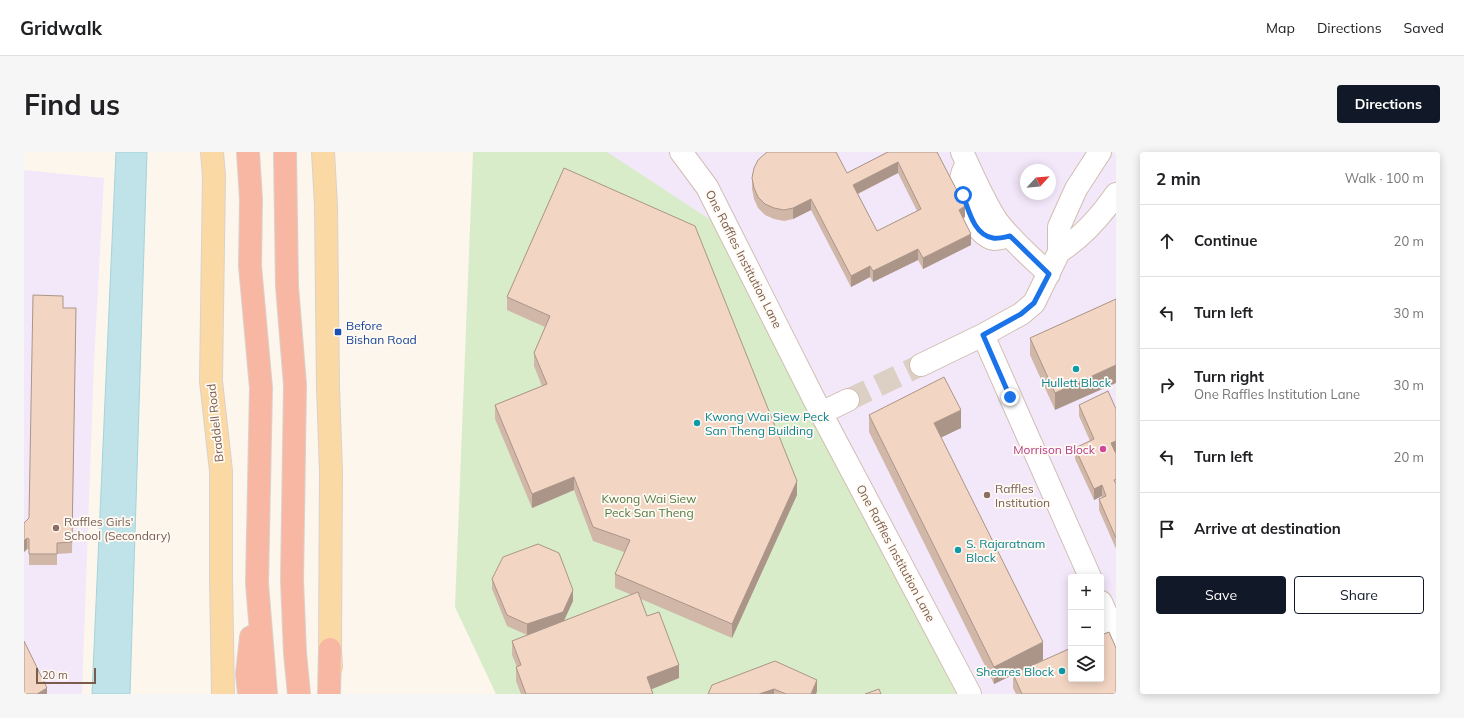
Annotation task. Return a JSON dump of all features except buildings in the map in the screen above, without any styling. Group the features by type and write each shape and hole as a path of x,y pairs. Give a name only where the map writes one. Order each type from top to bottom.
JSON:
{"highway":[{"path":"248,152 251,199 250,266 261,388 257,583 247,674 249,694"},
{"path":"285,152 287,286 295,385 292,580 295,653 299,694"},
{"path":"257,583 266,694"},
{"path":"329,694 330,649"}],"main road":[{"name":"Braddell Road","path":"212,152 214,176 210,381 221,471 223,694"},
{"path":"323,152 326,206 328,387 331,472 330,649 333,694"}],"lane":[{"name":"One Raffles Institution Lane","path":"681,152 707,186 821,413 970,694"},
{"path":"921,364 983,335 1021,314 1034,303 1059,252 1059,227 1076,189 1100,152"},
{"path":"964,157 996,220 1010,236 1049,274"},
{"path":"1059,252 1072,243 1112,205"},
{"path":"983,335 1089,574"},
{"path":"821,413 848,400"},
{"path":"1104,609 1116,636"}],"shaded area":[{"name":"Raffles Institution","path":"607,152 1116,152 1116,694 957,694 817,412"},
{"name":"Raffles Girls' School (Secondary)","path":"24,170 104,178 94,362 82,694 24,694"}],"green space":[{"name":"Kwong Wai Siew Peck San Theng","path":"473,152 607,152 720,226 956,694 496,694 455,607"}],"water":[{"path":"116,152 147,152 130,694 92,694"}],"tunnel":[{"path":"848,400 921,365"}],"place":[{"name":"Before Bishan Road","path":"338,332"},
{"name":"Hullett Block","path":"1076,369"},
{"name":"Kwong Wai Siew Peck San Theng Building","path":"697,423"},
{"name":"Morrison Block","path":"1103,449"},
{"name":"Raffles Institution","path":"987,495"},
{"name":"Raffles Girls' School (Secondary)","path":"56,528"},
{"name":"S. Rajaratnam Block","path":"958,550"},
{"name":"Sheares Block","path":"1062,671"}],"route":[{"path":"963,195 976,227 984,235 994,239 1010,236 1049,274 1034,303 1021,314 983,335 1010,397"}]}
